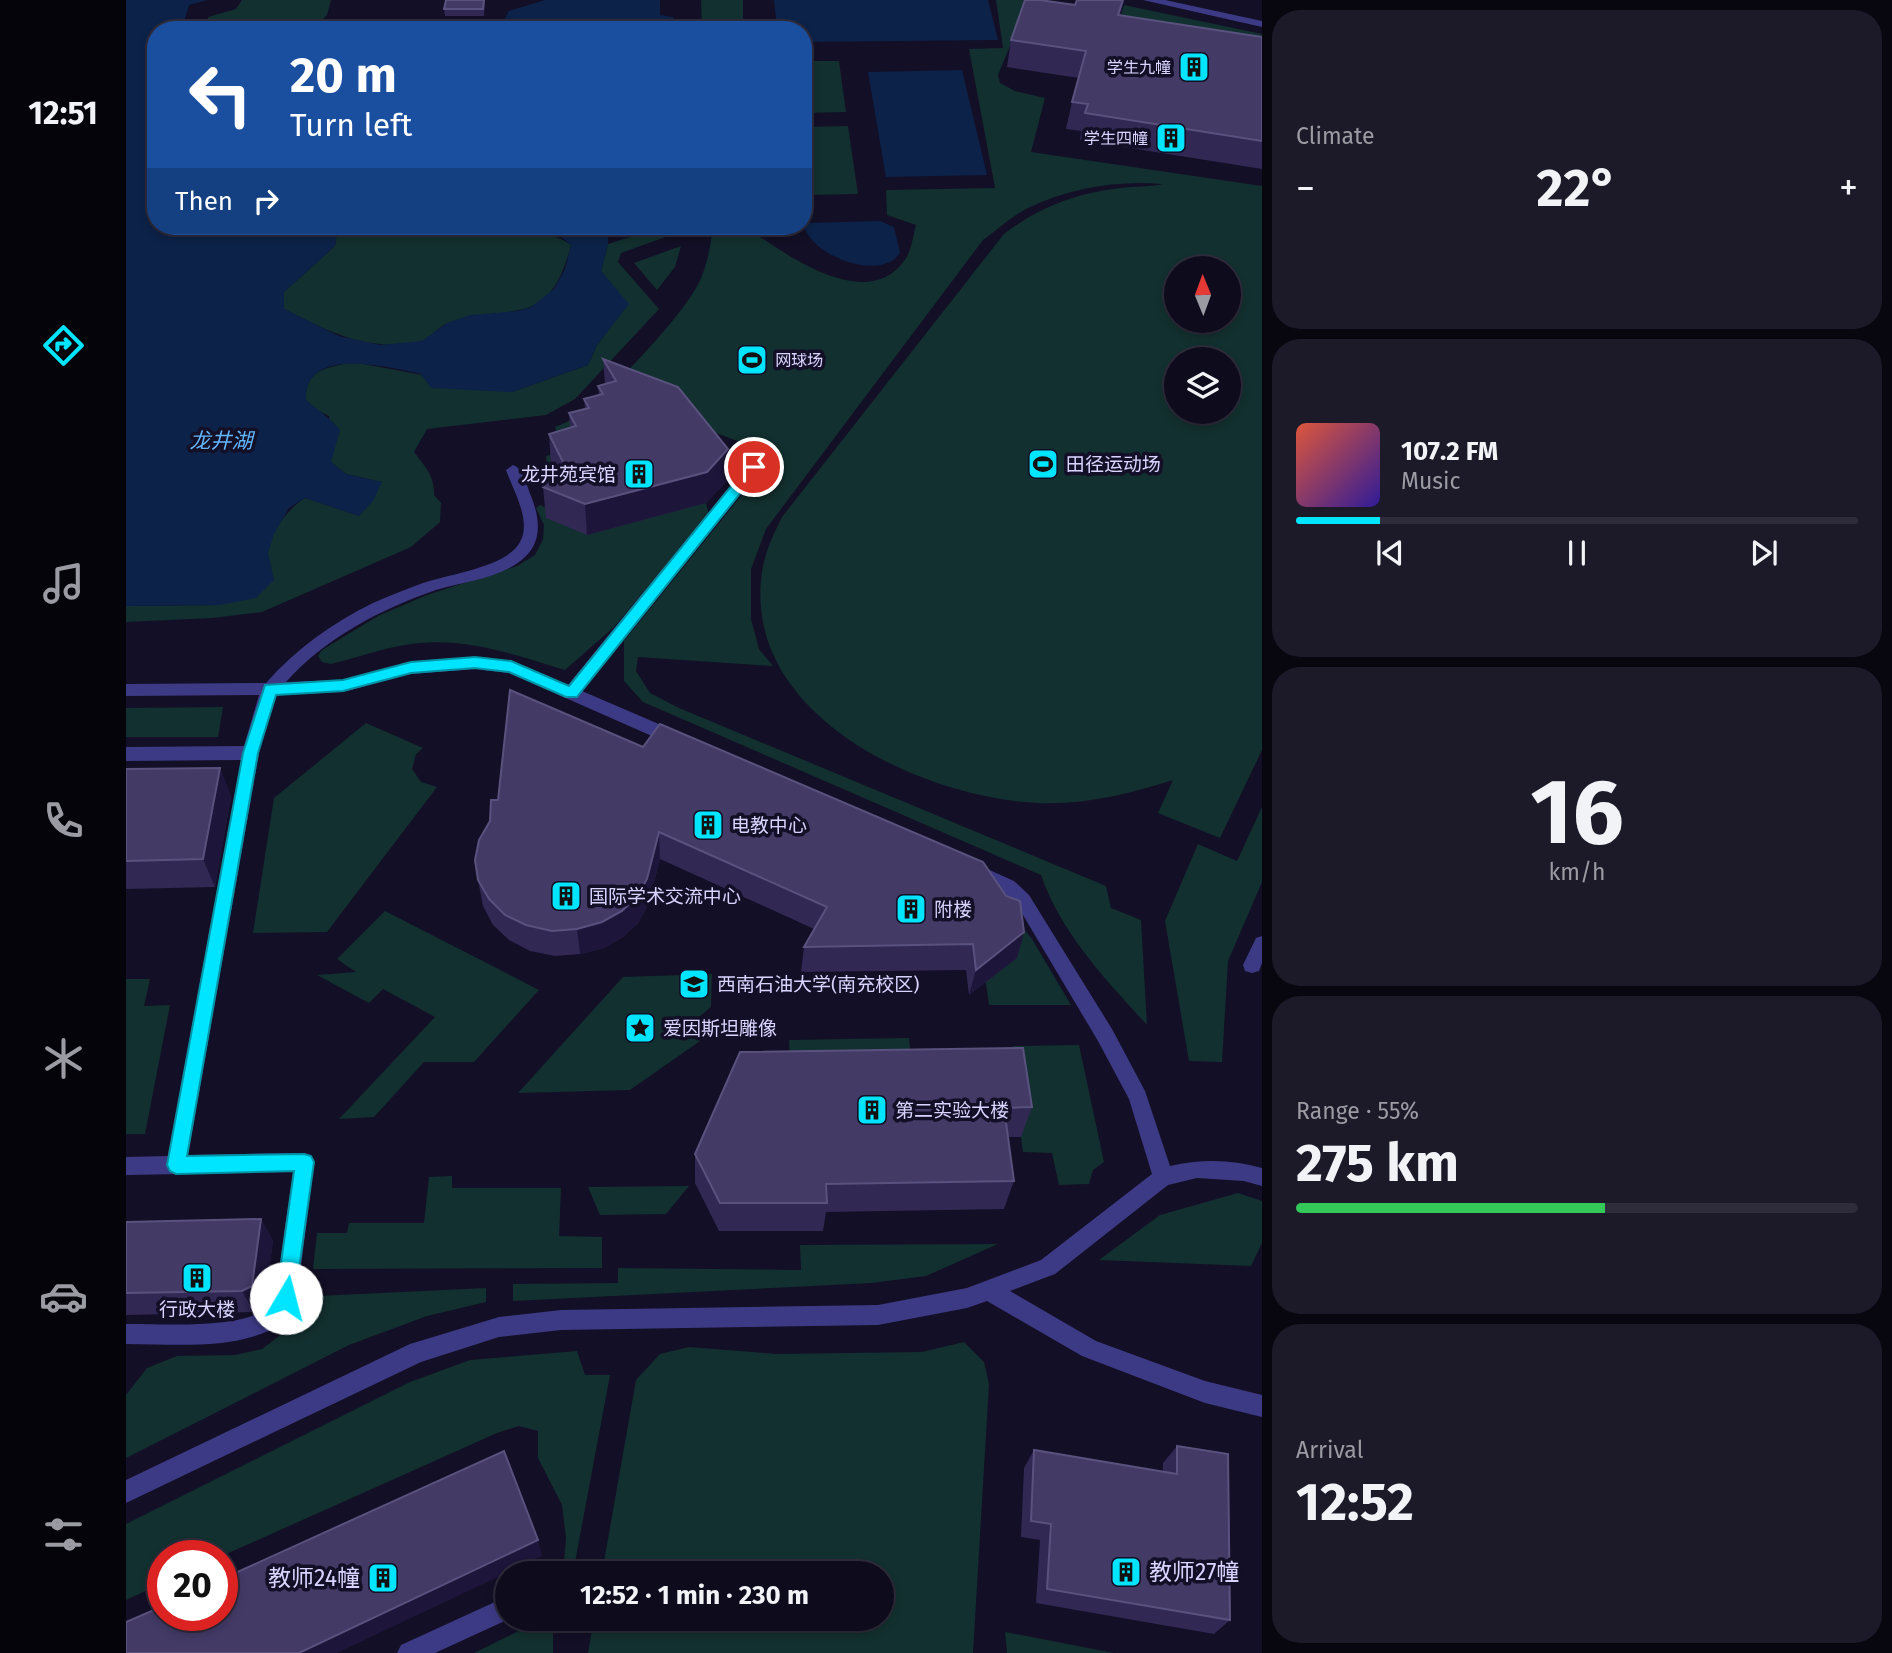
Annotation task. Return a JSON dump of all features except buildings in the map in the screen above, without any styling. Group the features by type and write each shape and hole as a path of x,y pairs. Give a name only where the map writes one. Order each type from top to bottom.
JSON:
{"lane":[{"path":"1149,0 1262,24"},
{"path":"571,693 754,467"},
{"path":"176,1165 251,753 271,689 309,648 384,605 427,587 471,575 516,557 526,546 532,530 513,470"},
{"path":"126,690 271,689 343,685 411,668 475,663 511,667 696,748"},
{"path":"126,754 251,753"},
{"path":"955,861 1008,886 1023,900 1105,1035 1138,1097 1163,1177"},
{"path":"1252,965 1262,944"},
{"path":"126,1166 304,1162 286,1298 279,1316 258,1328 232,1332 126,1334"},
{"path":"126,1492 418,1352 499,1326 561,1320 878,1315 967,1298 1048,1267 1163,1177 1197,1169 1244,1172 1262,1177"},
{"path":"988,1290 1090,1349 1205,1392 1262,1406"},
{"path":"409,1653 495,1613"}],"green space":[{"path":"242,0 331,0 327,15 321,21 208,21 208,17 236,9"},
{"path":"701,0 743,0 743,21 702,21"},
{"name":"田径运动场","path":"996,0 1029,0 998,75 1000,83 1015,91 1045,98 1031,152 1262,186 1262,750 1220,838 1158,813 1173,780 1107,798 1038,803 992,797 943,785 894,765 848,739 809,706 780,667 763,622 762,572 767,551 782,517 1004,234 1031,216 1074,198 1104,190 1163,184 1129,183 1060,195 1022,211 983,240 766,529 751,569 751,619 759,649 773,666 638,657 636,671 650,693 679,708 1106,886 1111,908 1141,920 1147,1025 1086,955 1060,917 1041,875 643,702 624,681 624,641 774,455 633,401 562,485 541,478 547,469 546,456 562,452 555,427 579,415 609,389 681,310 701,278 712,235 759,235 812,268 853,281 872,281 889,275 904,261 916,225 887,215 886,190 995,188 969,49 1003,48"},
{"path":"1124,5 1262,34 1262,54 1116,32"},
{"path":"812,61 839,61 846,112 812,113"},
{"path":"848,126 858,194 812,195 812,127"},
{"path":"337,235 548,235 571,245 552,291 540,302 510,312 448,323 426,339 400,344 379,344 342,336 284,309 284,292 335,246"},
{"path":"637,235 671,235 621,253 618,262 659,309 575,399 546,415 427,429 414,452 428,472 434,495 441,503 440,522 411,547 262,612 212,618 126,622 126,606 220,605 274,580 268,555 273,536 292,508 305,498 359,516 382,482 346,474 331,462 329,416 306,400 309,381 320,371 353,362 512,392 588,365 597,345 628,304 601,271 608,244"},
{"path":"681,246 675,267 657,290 634,263"},
{"path":"706,503 709,515 614,627 565,670 486,648 446,642 396,647 331,664 322,662 318,656 322,650 378,616 427,595 517,566 535,555 543,539 544,525 536,508 540,505 552,510"},
{"path":"223,707 218,737 126,737 126,708"},
{"path":"366,723 423,748 416,754 412,769 421,782 437,787 327,932 253,933 274,798"},
{"path":"1262,807 1262,882 1228,961 1222,1062 1189,1061 1165,921 1198,844 1237,861"},
{"path":"1002,901 1032,939 1071,1005 989,1005 984,969"},
{"path":"385,911 539,990 474,1062 424,1062 374,1117 339,1119 435,1017 383,989 369,1003 317,975 356,972 337,959"},
{"path":"712,974 711,1007 699,1017 700,1041 630,1090 518,1093 623,977"},
{"path":"126,979 150,979 144,1006 170,1005 145,1134 126,1134"},
{"path":"909,1038 913,1081 791,1082 789,1040"},
{"path":"1079,1045 1104,1162 1093,1170 1089,1184 1059,1185 1052,1153 1023,1152 1013,1079 1013,1046"},
{"path":"452,1176 452,1188 561,1188 559,1236 602,1237 602,1268 313,1269 317,1233 347,1233 349,1223 424,1223 429,1177"},
{"path":"689,1186 666,1214 600,1215 588,1187"},
{"path":"1238,1193 1262,1201 1262,1243 1251,1266 1099,1260 1160,1215"},
{"path":"998,1244 926,1276 871,1283 513,1301 513,1284 618,1283 618,1268 801,1270 800,1245"},
{"path":"486,1288 486,1302 427,1316 349,1345 126,1458 126,1395 147,1368 177,1356 235,1355 262,1349 300,1320 318,1296"},
{"path":"964,1342 984,1362 989,1384 973,1653 588,1653 592,1631 894,1631 894,1561 604,1561 636,1380 660,1354 689,1347 776,1354 922,1352"},
{"path":"577,1351 585,1375 610,1375 575,1561 564,1561 566,1538 562,1505 538,1458 538,1431 519,1426 497,1433 238,1549 238,1540 147,1540 147,1590 126,1600 126,1524 410,1382 470,1360"},
{"path":"519,1631 553,1631 553,1653 474,1653"},
{"path":"1005,1632 1114,1653 1007,1653"}],"water":[{"name":"龙井湖","path":"126,0 208,0 189,5 184,21 147,21 147,235 337,235 335,246 284,292 284,309 339,336 380,345 422,341 447,323 470,315 518,311 531,307 554,289 565,269 571,245 560,236 553,235 608,235 601,271 629,304 597,345 588,365 512,392 431,388 421,374 370,365 333,366 318,372 309,383 306,400 340,430 331,462 346,474 382,482 373,501 359,516 305,498 289,508 274,534 268,553 274,580 256,598 220,605 126,606"},
{"path":"545,0 660,0 660,15 673,17 673,21 437,21 504,20 509,11"},
{"path":"774,0 988,0 998,40 812,42 812,21 776,21"},
{"path":"962,70 987,175 886,177 868,72"},
{"path":"880,221 894,227 900,253 890,262 876,266 845,261 817,245 809,235 812,235 812,223"}],"place":[{"name":"学生九幢","path":"1194,67"},
{"name":"学生四幢","path":"1171,138"},
{"name":"网球场","path":"752,360"},
{"name":"田径运动场","path":"1043,464"},
{"name":"龙井苑宾馆","path":"639,474"},
{"name":"电教中心","path":"708,825"},
{"name":"国际学术交流中心","path":"566,896"},
{"name":"附楼","path":"911,909"},
{"name":"西南石油大学(南充校区)","path":"694,984"},
{"name":"爱因斯坦雕像","path":"640,1028"},
{"name":"第二实验大楼","path":"872,1110"},
{"name":"行政大楼","path":"197,1278"},
{"name":"教师27幢","path":"1126,1572"},
{"name":"教师24幢","path":"383,1578"}],"route":[{"path":"286,1298 304,1162 176,1165 251,753 271,689 343,685 370,676 411,668 496,663 571,693 754,467"}]}
